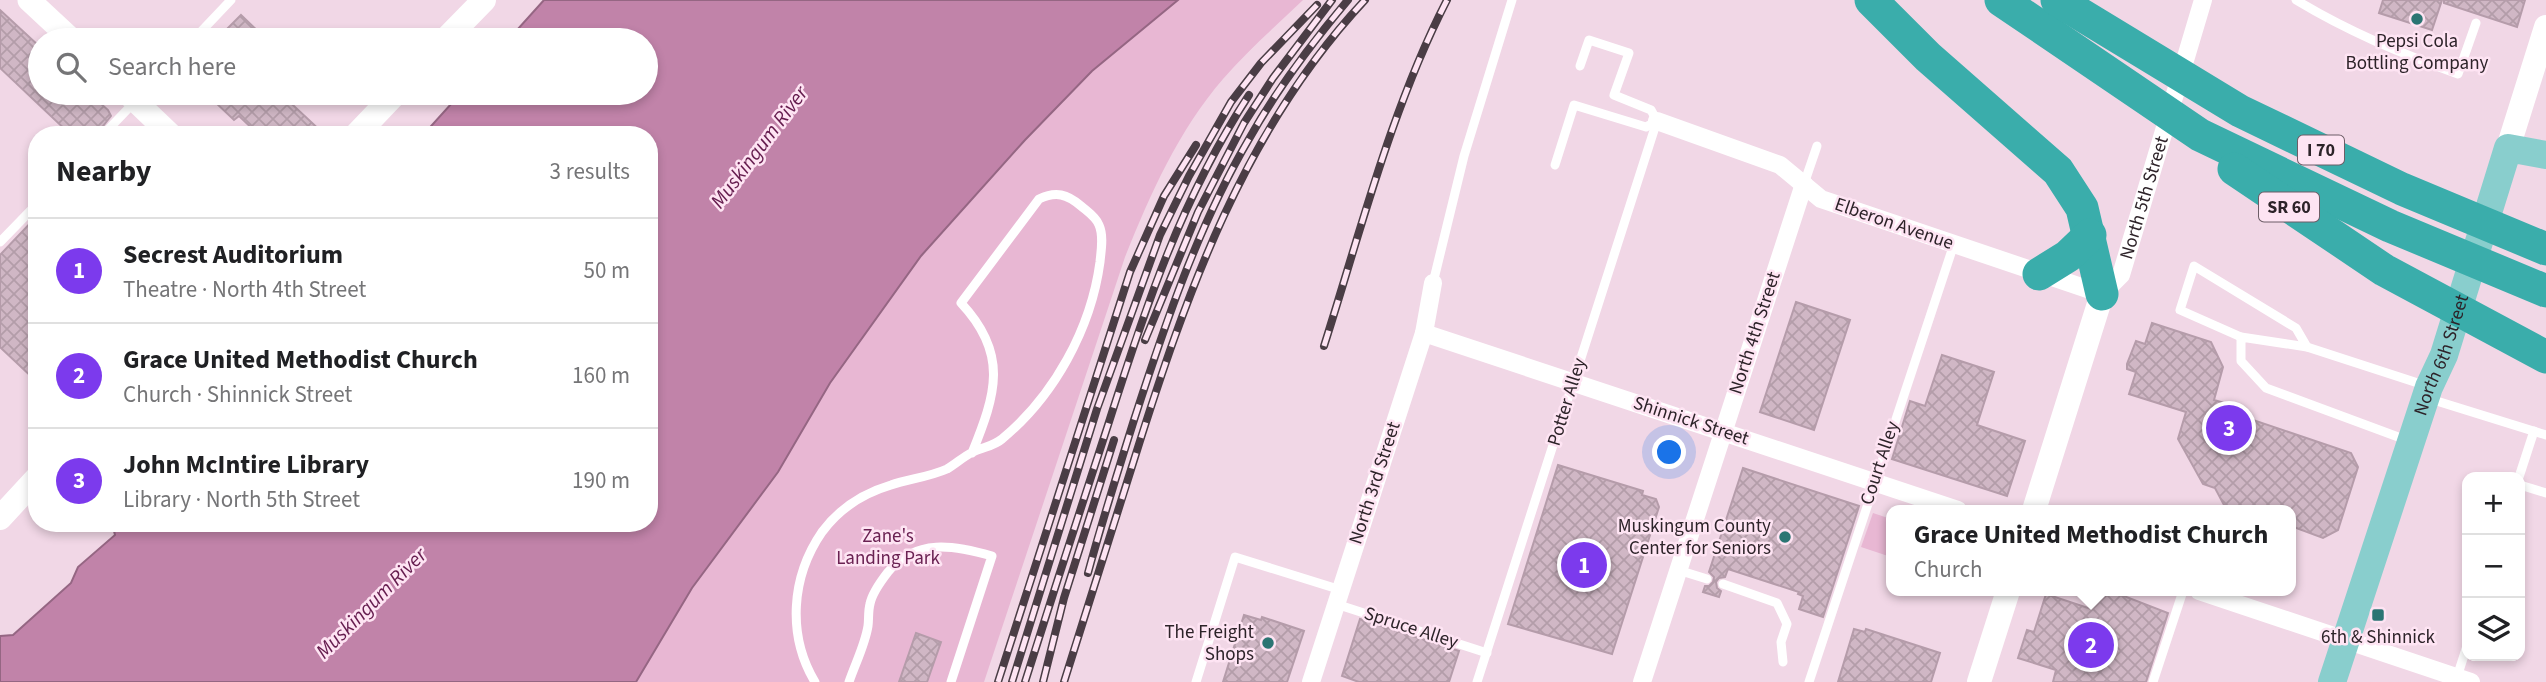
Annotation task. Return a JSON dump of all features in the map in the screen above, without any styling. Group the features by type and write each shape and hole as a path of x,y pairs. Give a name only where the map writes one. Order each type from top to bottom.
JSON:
{"highway":[{"path":"1871,0 1927,57 2058,172 2082,208 2102,294"},
{"name":"I 70","path":"2001,0 2200,135 2390,226 2546,290"},
{"name":"I 70","path":"2057,0 2240,111 2402,189 2546,250"},
{"name":"SR 60","path":"2200,135 2232,168 2384,270 2540,354"},
{"path":"2039,274 2068,256 2090,235"}],"main road":[{"path":"457,28 484,0"},
{"name":"North 6th Street","path":"2332,682 2427,392 2444,355 2546,27"},
{"path":"365,126 385,105"},
{"path":"2508,148 2546,155"},
{"name":"North 5th Street","path":"2036,505 2102,294"},
{"path":"0,518 28,488"},
{"path":"1979,682 2006,596"}],"street":[{"path":"29,0 59,28"},
{"name":"North 5th Street","path":"2102,294 2121,275 2203,0"},
{"path":"144,105 163,126"},
{"name":"Elberon Avenue","path":"1657,121 1780,165 1821,199 2102,294"},
{"name":"North 4th Street","path":"1642,682 1804,184"},
{"name":"North 3rd Street","path":"1311,682 1424,333 1433,282"},
{"name":"Shinnick Street","path":"1424,333 1943,505"},
{"path":"2214,596 2464,680"}],"lane":[{"path":"204,28 231,0"},
{"path":"1433,282 1464,156 1511,0"},
{"path":"2296,0 2340,26 2390,50 2458,74 2476,23"},
{"path":"1555,165 1574,105 1646,127 1657,121 1651,110 1615,95 1629,52 1589,40 1580,66"},
{"path":"110,126 127,105"},
{"name":"Potter Alley","path":"1477,682 1657,121"},
{"path":"1804,184 1817,146"},
{"path":"815,682 807,668 796,633 796,610 806,562 822,533 846,507 868,494 889,485 946,469 972,453 998,442 1032,411 1048,390 1081,331 1095,289 1102,250 1101,235 1100,226 1094,217 1066,195 1051,193 1039,199 961,303 978,322 993,370 991,403 972,453"},
{"path":"0,242 28,213"},
{"name":"Court Alley","path":"1809,682 1954,244"},
{"path":"2307,347 2296,328 2194,266 2180,310 2241,337 2307,347 2393,376 2427,392 2546,435"},
{"path":"2241,337 2241,361 2266,388 2412,442"},
{"path":"2521,472 2534,431"},
{"path":"2525,487 2546,493"},
{"path":"849,682 868,627 870,603 881,580 893,565 910,552 931,547 972,550 992,556 951,682"},
{"name":"Spruce Alley","path":"1196,682 1235,557 1487,653"},
{"path":"1678,570 1707,579"},
{"path":"1723,584 1777,603 1787,624 1781,642 1783,662"},
{"path":"2153,682 2181,596"},
{"path":"2464,680 2466,661"}],"green space":[{"name":"Zane's Landing Park","path":"1178,0 1303,0 1242,58 1207,99 1179,142 1155,187 1125,257 984,682 636,682 692,588 778,472 829,383 921,256 1025,140 1092,71"},
{"path":"1873,513 1886,517 1886,555 1861,547"}],"water":[{"name":"Muskingum River","path":"544,0 1178,0 1092,71 1025,140 921,256 830,383 778,472 692,588 636,682 0,682 0,636 13,635 71,583 78,567 115,535 114,532 658,532 658,126 431,126 450,105 658,105 658,28 519,28"}],"building":[{"path":"2383,0 2442,0 2432,30 2379,13"},
{"path":"2444,0 2525,0 2517,27 2444,3"},
{"path":"0,10 28,36 28,94 0,68"},
{"path":"241,15 255,28 228,28"},
{"path":"39,105 102,105 111,116 103,126 61,126"},
{"path":"218,105 293,105 315,126 250,126 239,116 234,120"},
{"path":"28,225 28,373 0,347 0,255"},
{"path":"1796,302 1850,320 1814,430 1760,412"},
{"path":"2152,323 2211,342 2223,367 2214,400 2239,407 2244,417 2351,453 2358,467 2338,530 2323,538 2296,528 2296,505 2224,505 2215,488 2203,484 2178,439 2186,412 2129,394 2136,372 2127,369 2127,364 2136,341 2145,344"},
{"path":"1942,355 1994,372 1977,425 2025,441 2007,496 1892,459 1910,401 1925,406"},
{"path":"1558,465 1643,491 1642,495 1656,499 1659,507 1612,654 1508,624"},
{"name":"Muskingum County Center for Seniors","path":"1743,468 1859,506 1823,617 1799,609 1803,596 1798,594 1799,592 1728,569 1725,577 1716,582 1721,591 1719,597 1703,592 1705,586 1713,582 1714,577 1709,572"},
{"path":"2045,596 2091,609 2097,596 2124,596 2168,613 2146,682 2053,682 2056,670 2018,658 2027,630 2034,632"},
{"name":"The Freight Shops","path":"1244,615 1261,620 1262,617 1304,631 1287,682 1223,682"},
{"path":"1360,619 1459,651 1449,682 1359,682 1342,676"},
{"path":"1854,629 1865,632 1866,629 1940,653 1931,682 1838,682"},
{"path":"916,633 941,642 927,682 899,682"}],"railway":[{"path":"1145,340 1198,212 1244,123 1273,78 1332,0"},
{"path":"1088,573 1134,420 1198,241 1231,172 1271,102 1348,0"},
{"path":"1064,682 1175,336 1224,216 1252,158 1285,103 1322,50 1365,0"},
{"path":"1324,346 1393,127 1427,41 1447,0"},
{"path":"1012,682 1097,409 1160,235 1189,176 1231,102 1261,63 1317,5"},
{"path":"1025,682 1122,381 1167,255 1203,174 1249,95"},
{"path":"998,682 1130,272 1164,196 1196,145"},
{"path":"1043,682 1064,598 1114,440"}],"place":[{"name":"Pepsi Cola Bottling Company","path":"2417,19"},
{"name":"John McIntire Library","path":"2229,428"},
{"name":"Muskingum County Center for Seniors","path":"1785,537"},
{"name":"Secrest Auditorium","path":"1584,565"},
{"name":"6th & Shinnick","path":"2378,615"},
{"name":"The Freight Shops","path":"1268,643"},
{"name":"Grace United Methodist Church","path":"2091,645"}]}
